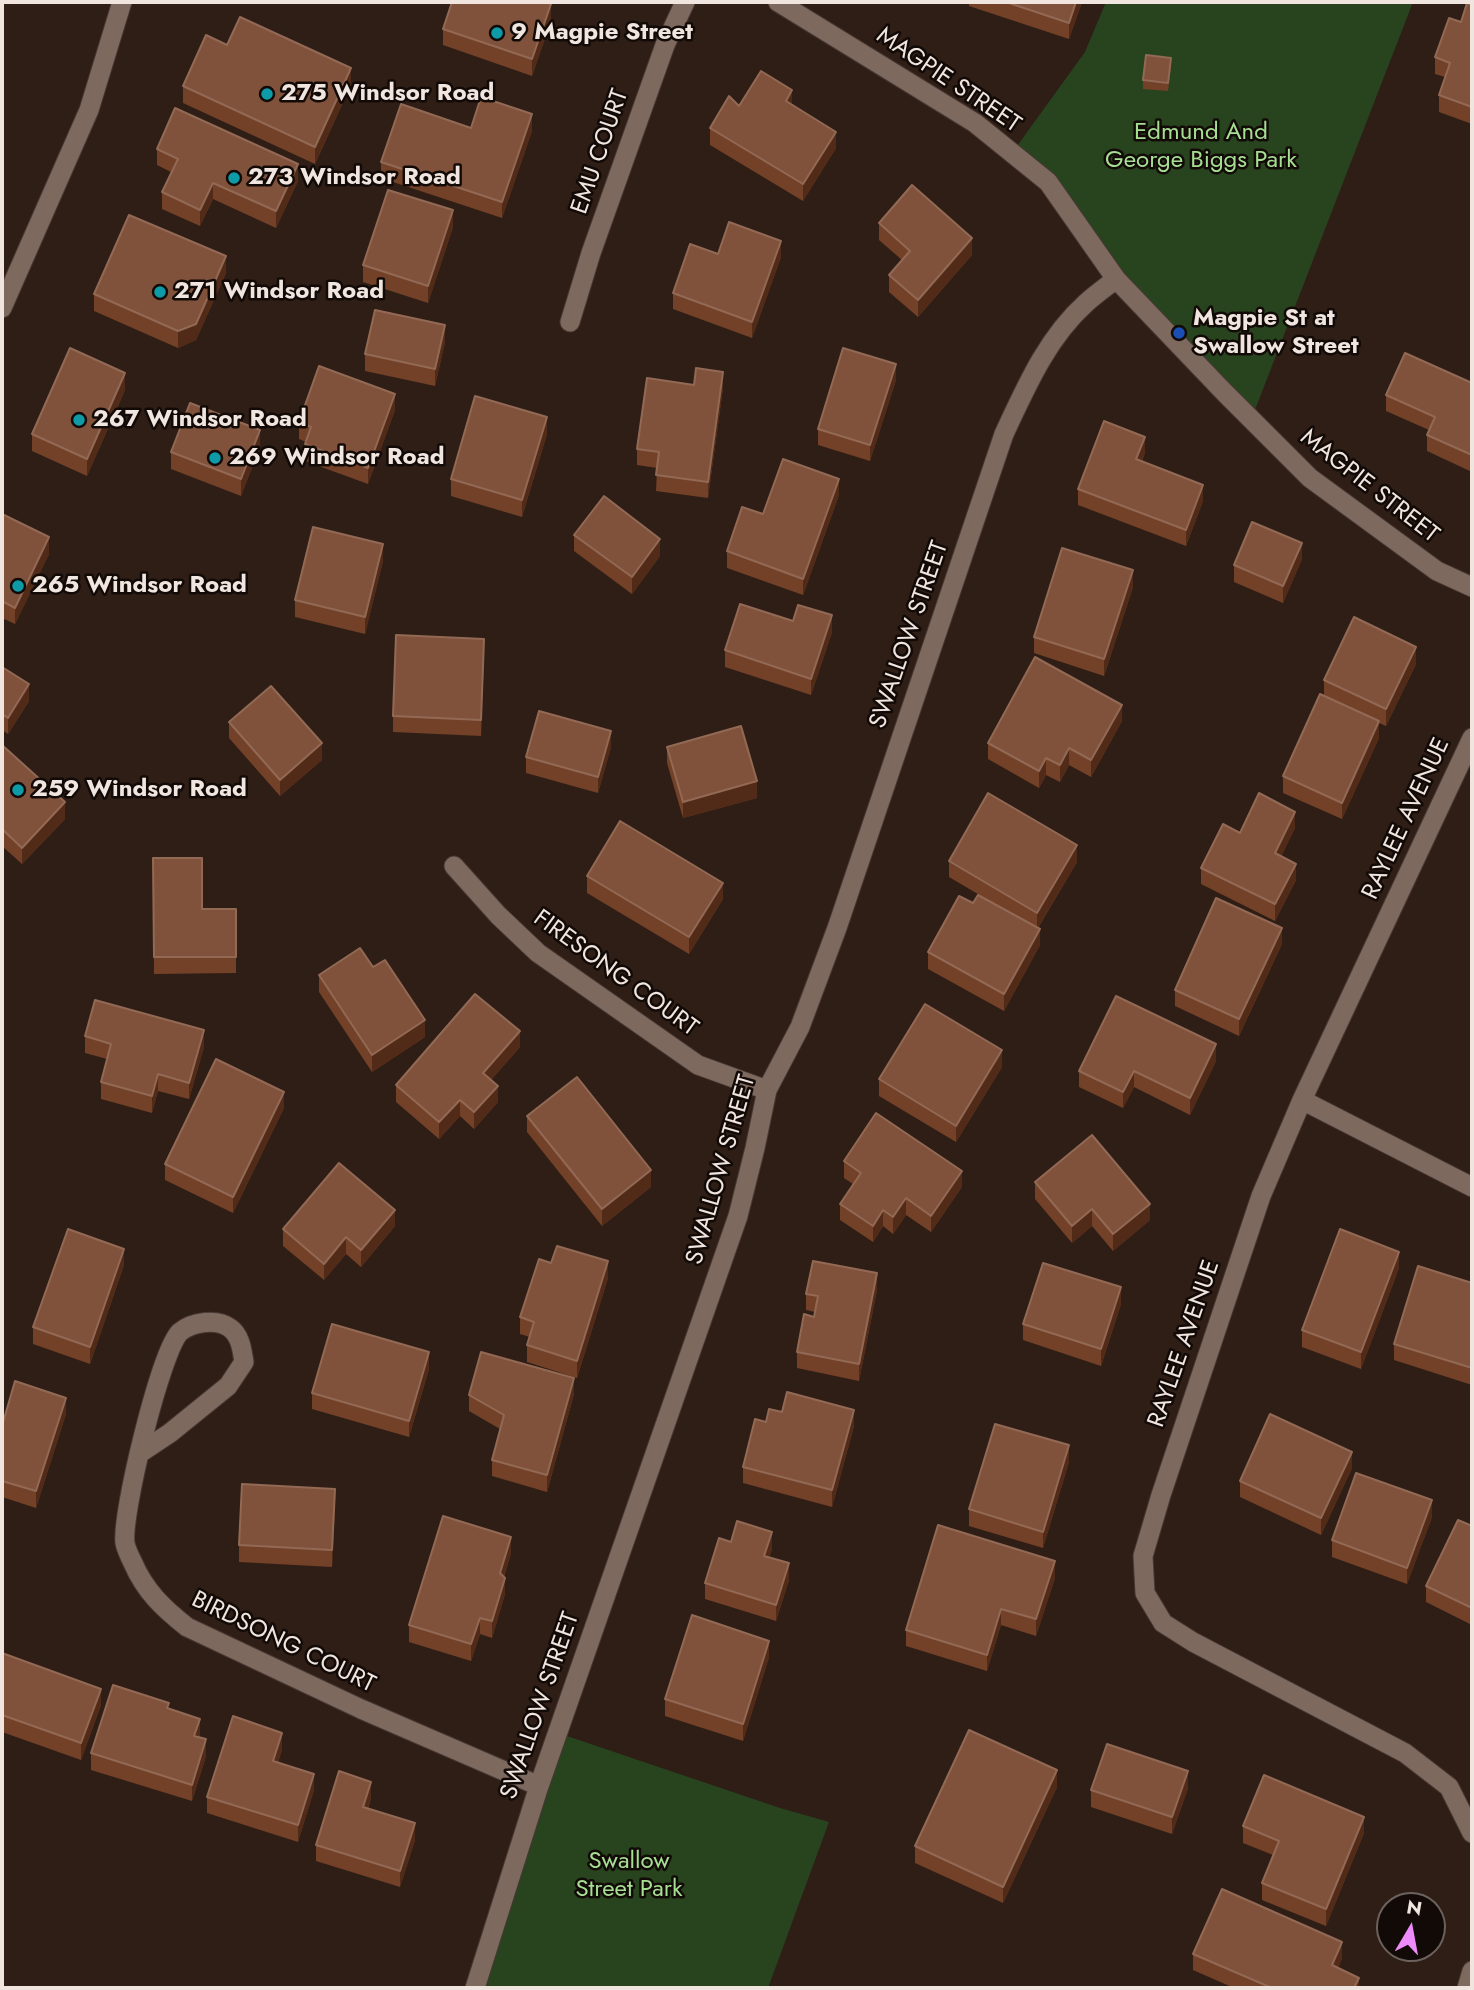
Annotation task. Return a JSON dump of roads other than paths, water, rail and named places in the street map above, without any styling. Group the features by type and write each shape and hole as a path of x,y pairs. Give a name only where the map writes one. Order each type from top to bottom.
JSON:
{"street":[{"path":"2,309 89,110 122,2"},
{"name":"EMU COURT","path":"570,321 665,46 685,2"},
{"name":"MAGPIE STREET","path":"778,2 975,123 1048,182 1116,279 1224,393 1310,478 1437,570 1472,587"},
{"name":"SWALLOW STREET","path":"475,1988 538,1786 738,1216 767,1090 800,1027 837,928 1004,434 1032,374 1057,336 1085,304 1116,279"},
{"name":"RAYLEE AVENUE","path":"1472,738 1302,1100 1261,1196 1143,1556 1145,1593 1163,1623 1405,1753 1449,1787 1472,1833"},
{"name":"FIRESONG COURT","path":"454,866 498,915 538,953 698,1065 767,1090"},
{"path":"1302,1100 1472,1187"},
{"name":"BIRDSONG COURT","path":"140,1453 170,1433 228,1386 244,1362 241,1344 230,1328 213,1323 193,1324 179,1333 159,1383 140,1453 127,1505 125,1544 142,1583 162,1608 187,1627 361,1709 538,1786"},
{"path":"1467,1988 1472,1971"}],"place":[{"name":"9 Magpie Street","path":"497,33"},
{"name":"275 Windsor Road","path":"267,94"},
{"name":"273 Windsor Road","path":"234,178"},
{"name":"271 Windsor Road","path":"160,292"},
{"name":"Magpie St at Swallow Street","path":"1179,333"},
{"name":"267 Windsor Road","path":"79,420"},
{"name":"269 Windsor Road","path":"215,458"},
{"name":"265 Windsor Road","path":"18,586"},
{"name":"259 Windsor Road","path":"18,790"}],"park label":[{"name":"Edmund And George Biggs Park","path":"1201,147"},
{"name":"Swallow Street Park","path":"629,1876"}]}
